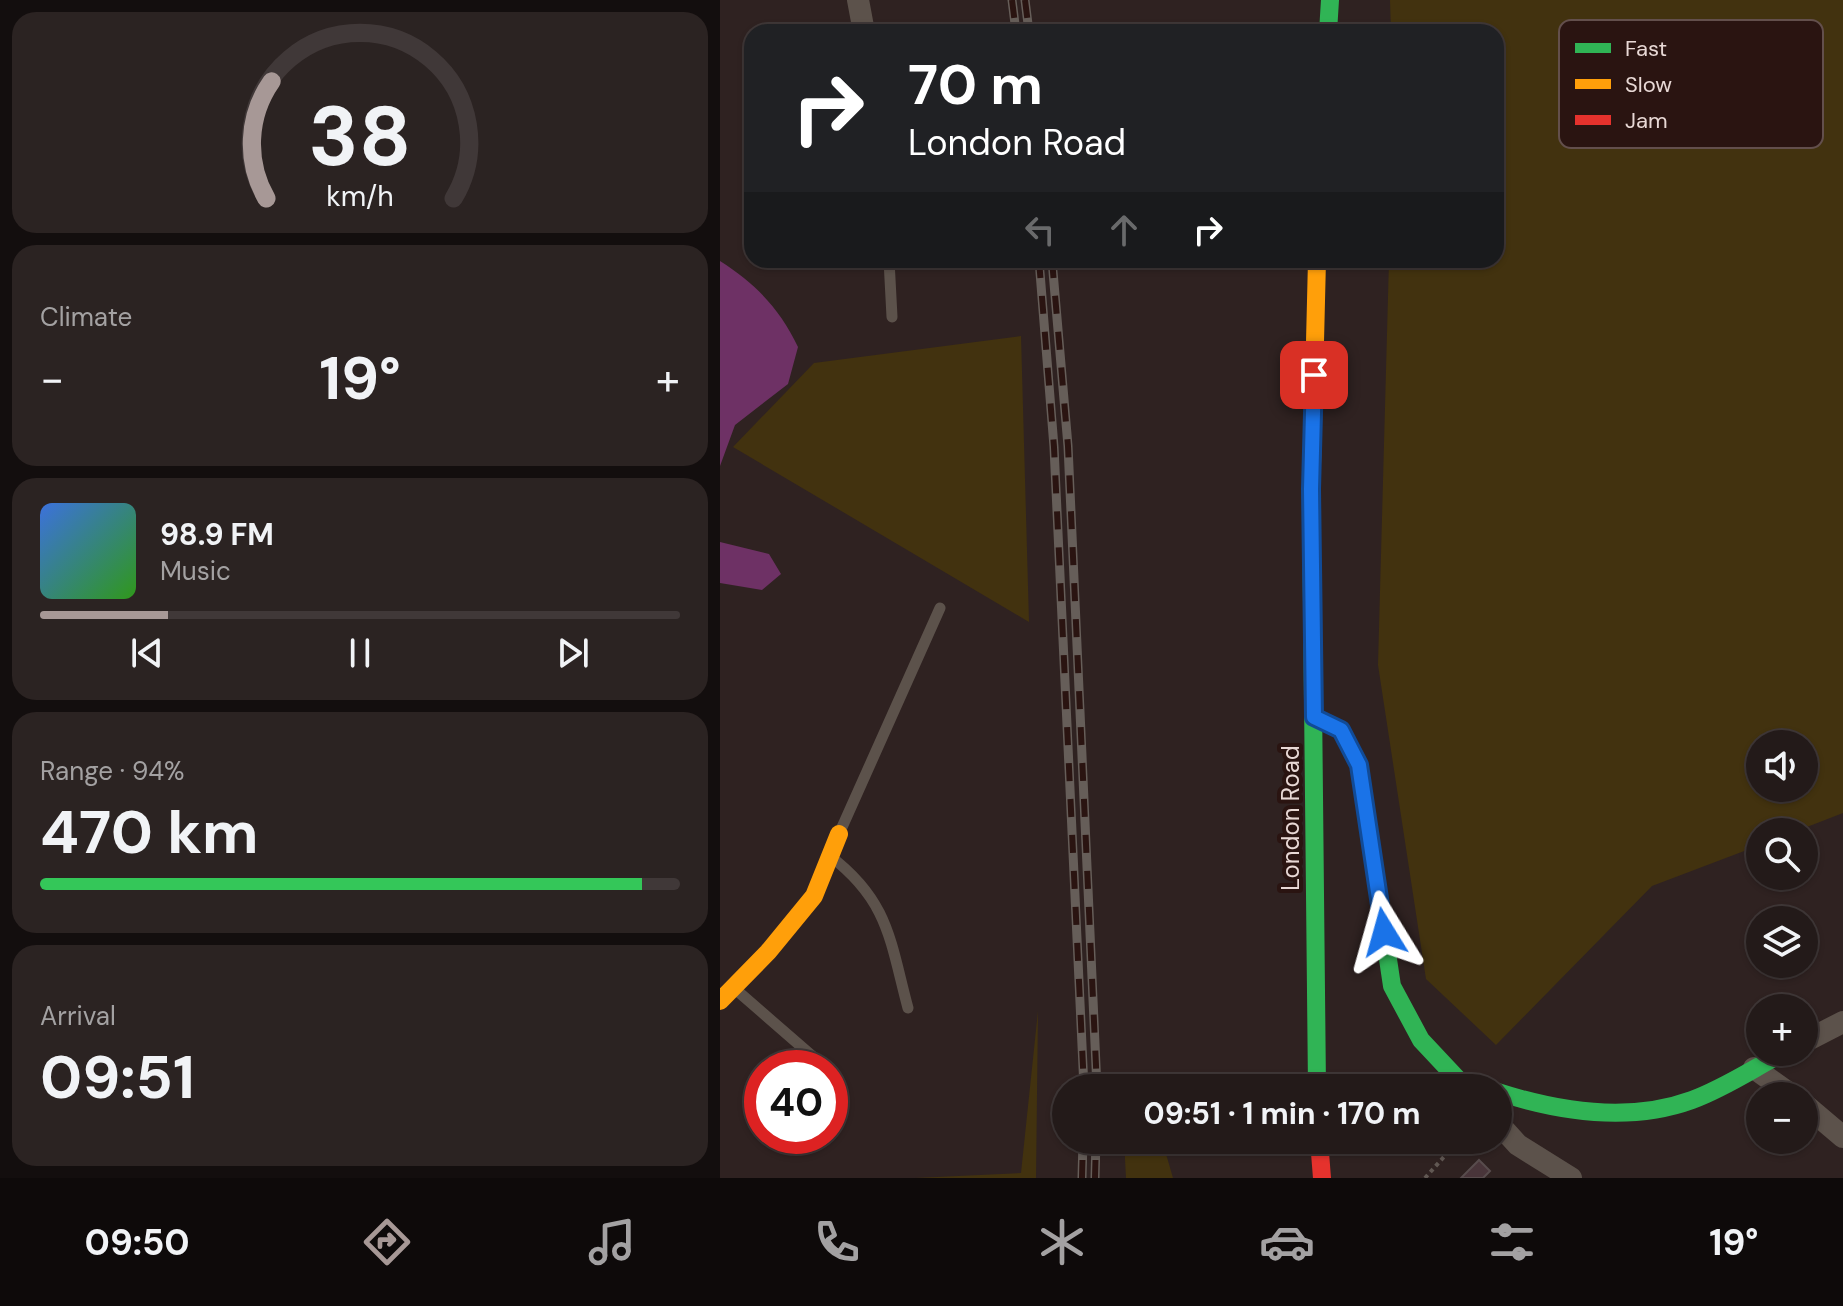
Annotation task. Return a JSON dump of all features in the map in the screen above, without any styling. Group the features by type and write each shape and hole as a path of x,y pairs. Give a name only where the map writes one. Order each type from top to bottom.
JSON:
{"street":[{"path":"858,0 862,24"},
{"path":"1328,24 1330,0"},
{"name":"London Road","path":"1317,268 1311,489 1317,1074"},
{"path":"1314,717 1341,730 1359,765 1392,986 1421,1040 1453,1074"},
{"path":"726,994 768,952 814,896 839,834"},
{"path":"1818,1035 1843,1022"},
{"path":"1512,1097 1535,1105 1606,1113 1681,1103 1758,1066"},
{"path":"1754,1068 1774,1082"},
{"path":"1818,1116 1843,1137"},
{"path":"1512,1138 1571,1178"},
{"path":"1320,1154 1322,1178"}],"lane":[{"path":"889,268 892,317"},
{"path":"839,834 940,608"},
{"path":"830,856 855,875 883,914 908,1008"},
{"path":"726,994 802,1050"}],"path":[{"path":"1425,1178 1446,1154"}],"shaded area":[{"path":"1390,0 1843,0 1843,813 1818,823 1818,818 1746,818 1746,850 1652,886 1496,1045 1426,979 1378,665 1389,268 1504,268 1504,24 1391,24"},
{"path":"720,261 765,298 798,347 788,384 735,425 720,466"},
{"path":"1021,336 1029,622 733,447 814,363"},
{"path":"720,542 769,554 781,574 762,590 720,583"},
{"path":"1038,1011 1036,1178 915,1178 1021,1173"},
{"path":"1125,1154 1166,1154 1173,1178 1126,1178"}],"building":[{"path":"1479,1160 1490,1171 1483,1178 1461,1178"}],"railway":[{"path":"1012,0 1015,24"},
{"path":"1025,0 1028,24"},
{"path":"1040,268 1054,447 1083,1074"},
{"path":"1053,268 1068,446 1096,1074"},
{"path":"1082,1178 1083,1154"},
{"path":"1095,1178 1096,1154"}],"traffic: fast":[{"path":"1328,24 1330,0"},
{"path":"1311,505 1317,1074"},
{"path":"1314,717 1341,730 1359,765 1392,986 1421,1040 1453,1074"},
{"path":"1512,1096 1595,1112 1644,1111 1692,1100 1760,1066"}],"traffic: slow":[{"path":"1311,505 1317,268"},
{"path":"720,1001 768,952 814,896 839,834"}],"traffic: jam":[{"path":"1320,1154 1322,1178"}],"route":[{"path":"1314,375 1311,489 1314,717 1341,730 1359,765 1384,932"}]}
